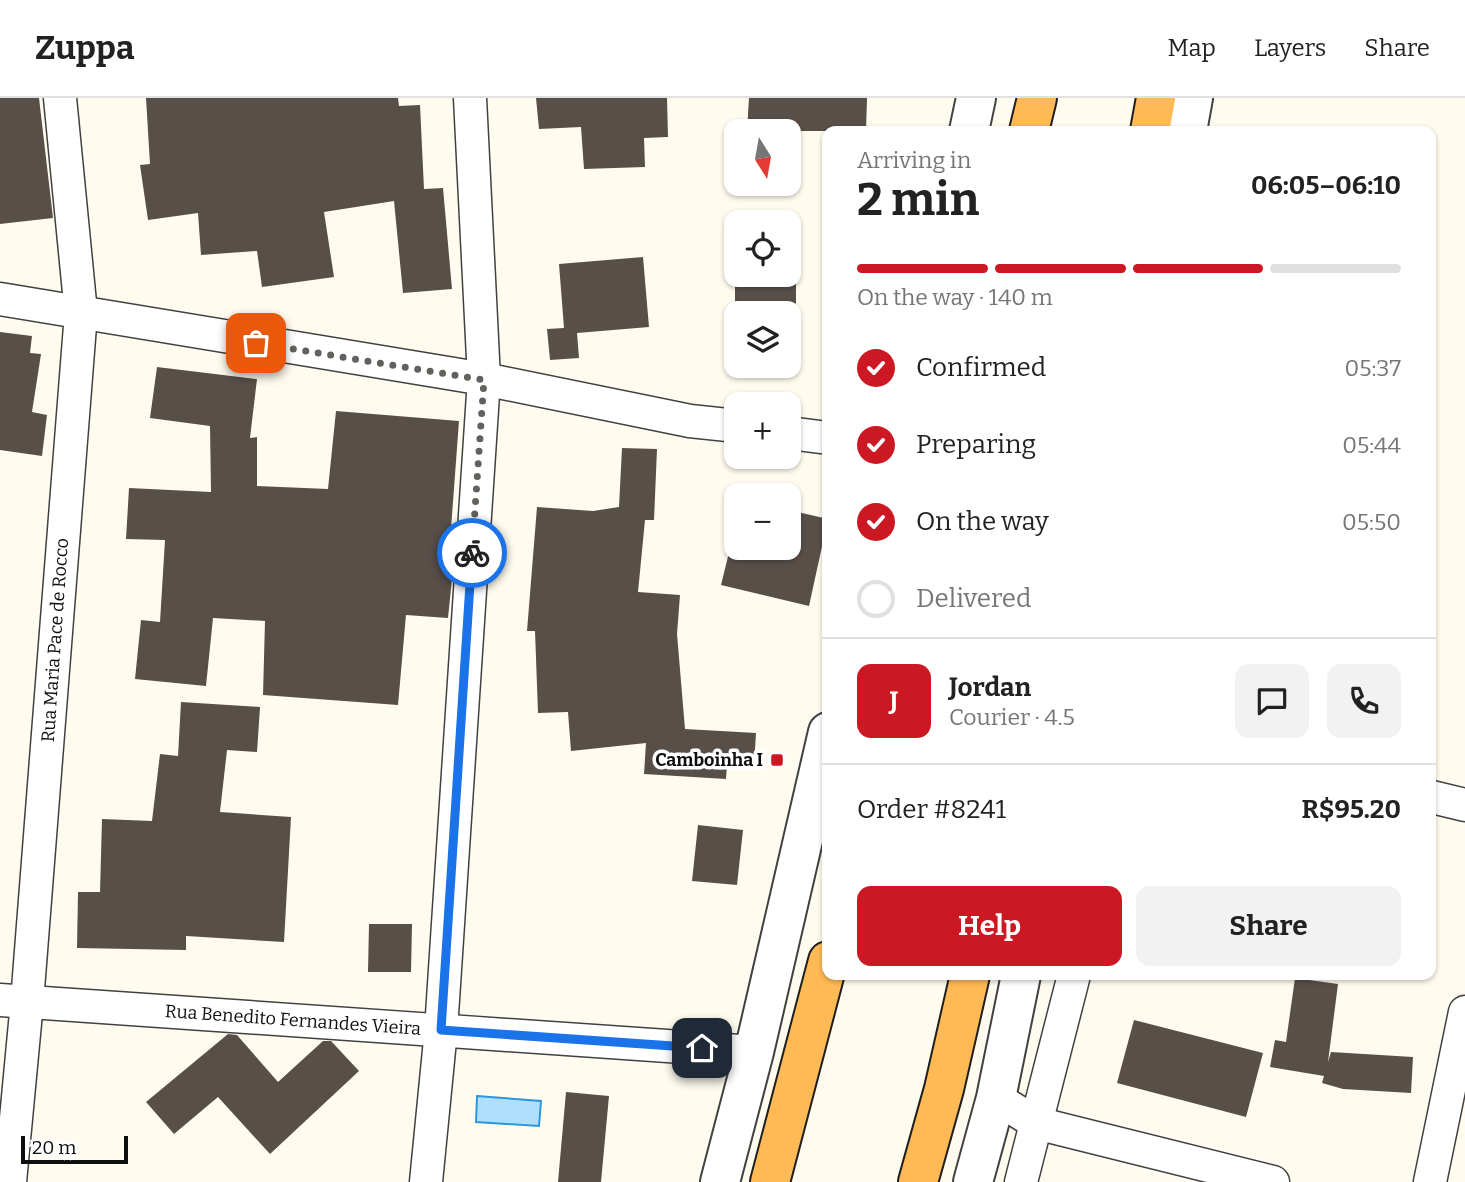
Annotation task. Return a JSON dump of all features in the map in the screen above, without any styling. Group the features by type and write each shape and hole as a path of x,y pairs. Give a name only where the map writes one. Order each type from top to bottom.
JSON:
{"highway":[{"path":"1030,126 1037,98"},
{"path":"1151,126 1156,98"},
{"path":"770,1182 823,980"},
{"path":"918,1182 944,1089 969,980"}],"street":[{"name":"Rua Maria Pace de Rocco","path":"10,1182 13,1001 81,313 61,98"},
{"path":"426,1182 441,1030 484,380 470,98"},
{"path":"970,126 976,98"},
{"path":"1187,126 1193,98"},
{"path":"0,299 484,380 690,421 724,425"},
{"path":"801,435 822,437"},
{"path":"720,1182 754,1052 822,759"},
{"path":"1436,798 1465,805"},
{"path":"973,1182 996,1098 1020,980"},
{"path":"1021,1182 1073,980"},
{"name":"Rua Benedito Fernandes Vieira","path":"13,1001 754,1052"},
{"path":"1430,1182 1465,1012"},
{"path":"996,1098 1036,1123 1273,1182"}],"water":[{"path":"477,1096 541,1101 539,1126 476,1122"}],"building":[{"path":"0,98 39,98 53,218 0,224"},
{"path":"146,98 398,98 399,106 420,105 424,189 443,188 452,289 403,293 394,201 324,212 334,277 262,287 257,251 201,255 198,213 148,220 140,165 150,164"},
{"path":"536,98 667,98 668,137 644,138 645,167 584,169 581,127 539,129"},
{"path":"749,98 867,98 866,126 822,126 822,131 802,131 802,119 748,119"},
{"path":"643,257 649,327 577,333 579,358 550,360 547,329 564,328 559,264"},
{"path":"735,287 796,287 796,301 735,301"},
{"path":"0,332 32,336 30,353 41,354 32,412 47,415 42,456 0,450"},
{"path":"157,367 257,379 250,438 257,437 257,486 328,489 336,411 459,421 448,569 453,569 448,618 406,615 398,705 263,695 265,621 213,618 206,686 135,679 141,620 160,622 165,540 126,539 129,488 211,492 210,426 150,418"},
{"path":"622,448 657,449 654,520 645,520 638,592 680,595 677,634 685,729 756,733 754,766 727,765 726,779 644,774 646,743 571,751 568,712 538,713 535,631 527,631 537,507 593,511 619,507"},
{"path":"801,513 822,518 822,546 809,606 721,585 727,560 801,560"},
{"path":"181,702 260,707 257,752 227,750 220,812 291,817 284,942 186,936 186,950 77,948 78,892 100,892 102,819 152,821 160,754 178,756"},
{"path":"698,825 743,830 737,885 692,881"},
{"path":"369,924 412,924 411,972 368,972"},
{"path":"1295,980 1338,984 1328,1062 1331,1052 1413,1057 1411,1093 1343,1089 1322,1083 1324,1076 1270,1067 1275,1040 1286,1042"},
{"path":"1134,1020 1263,1053 1246,1117 1117,1083"},
{"path":"228,1034 237,1035 278,1082 323,1041 331,1041 359,1071 270,1154 218,1097 174,1134 146,1102"},
{"path":"566,1092 609,1096 601,1182 558,1182"}],"way so far":[{"path":"256,343 484,380 472,553"}],"place":[{"name":"Camboinha I","path":"777,760"}],"route":[{"path":"472,553 441,1030 702,1048"}]}
